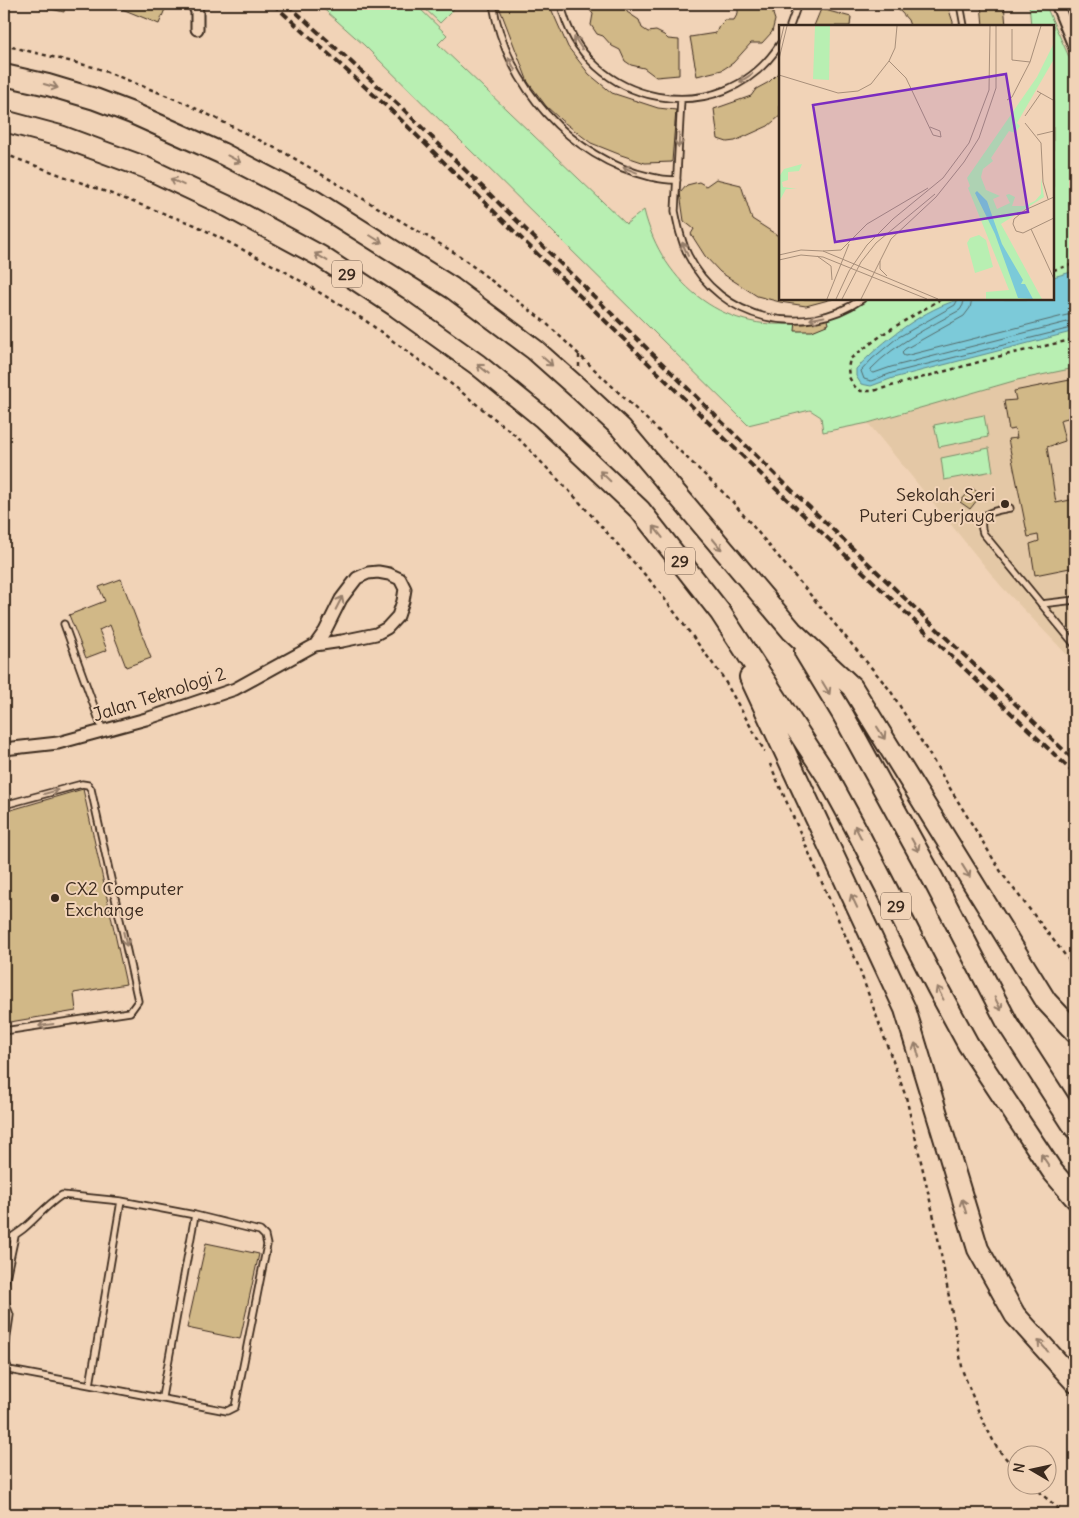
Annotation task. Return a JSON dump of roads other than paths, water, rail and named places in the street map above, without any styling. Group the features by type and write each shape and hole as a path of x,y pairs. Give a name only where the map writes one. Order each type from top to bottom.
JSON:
{"highway":[{"name":"29","path":"4,75 48,85 95,99 221,152 314,201 452,288 535,350 621,428 792,631 842,713 933,879 1008,1024 1075,1128"},
{"name":"29","path":"4,121 60,136 144,167 277,232 320,256 398,307 478,365 543,418 640,510 720,612 829,779 968,1044 1053,1172 1075,1198"},
{"path":"720,612 905,1009 978,1249 1015,1315 1075,1382"},
{"path":"792,631 852,687 1046,1001 1075,1032"}],"street":[{"path":"194,4 197,12 197,29"},
{"path":"1056,4 1075,48"},
{"name":"Jalan Teknologi 2","path":"4,749 58,743 146,720 235,689 315,645 376,634 387,628 398,616 404,602 405,589 400,579 390,574 378,572 368,573 357,578 341,598 325,631 315,645"}],"lane":[{"path":"493,4 500,32 515,69 537,103 554,123 580,144 614,164 652,178 677,180"},
{"path":"561,4 575,40 594,65 627,87 649,95 681,99 712,94 742,82 766,62 779,45"},
{"path":"790,25 798,4"},
{"path":"960,4 964,25"},
{"path":"681,99 676,218 687,255 704,280 727,300 754,314 783,321 798,321 828,316 860,300"},
{"path":"1010,508 986,514 981,526 983,533 1075,644"},
{"path":"1041,604 1075,600"},
{"path":"64,624 103,731"},
{"path":"4,805 82,784 88,785 92,789 138,1001 130,1012 4,1031"},
{"path":"4,1240 15,1236 62,1195 121,1201 195,1215 260,1231 265,1236 267,1245 235,1407 227,1411 162,1397 9,1370 4,1357 10,1315 4,1299 4,1289 15,1236"},
{"path":"90,1385 121,1201"},
{"path":"162,1397 195,1215"}],"water":[{"path":"1075,271 1075,331 893,378 871,386 861,384 856,376 856,369 891,337 934,310 958,300 1054,300 1054,277"}],"railway":[{"path":"273,4 395,114 773,486 1075,774"},
{"path":"287,4 401,107 780,479 1075,761"}],"place":[{"name":"Sekolah Seri Puteri Cyberjaya","path":"1005,504"},
{"name":"CX2 Computer Exchange","path":"55,898"}]}
